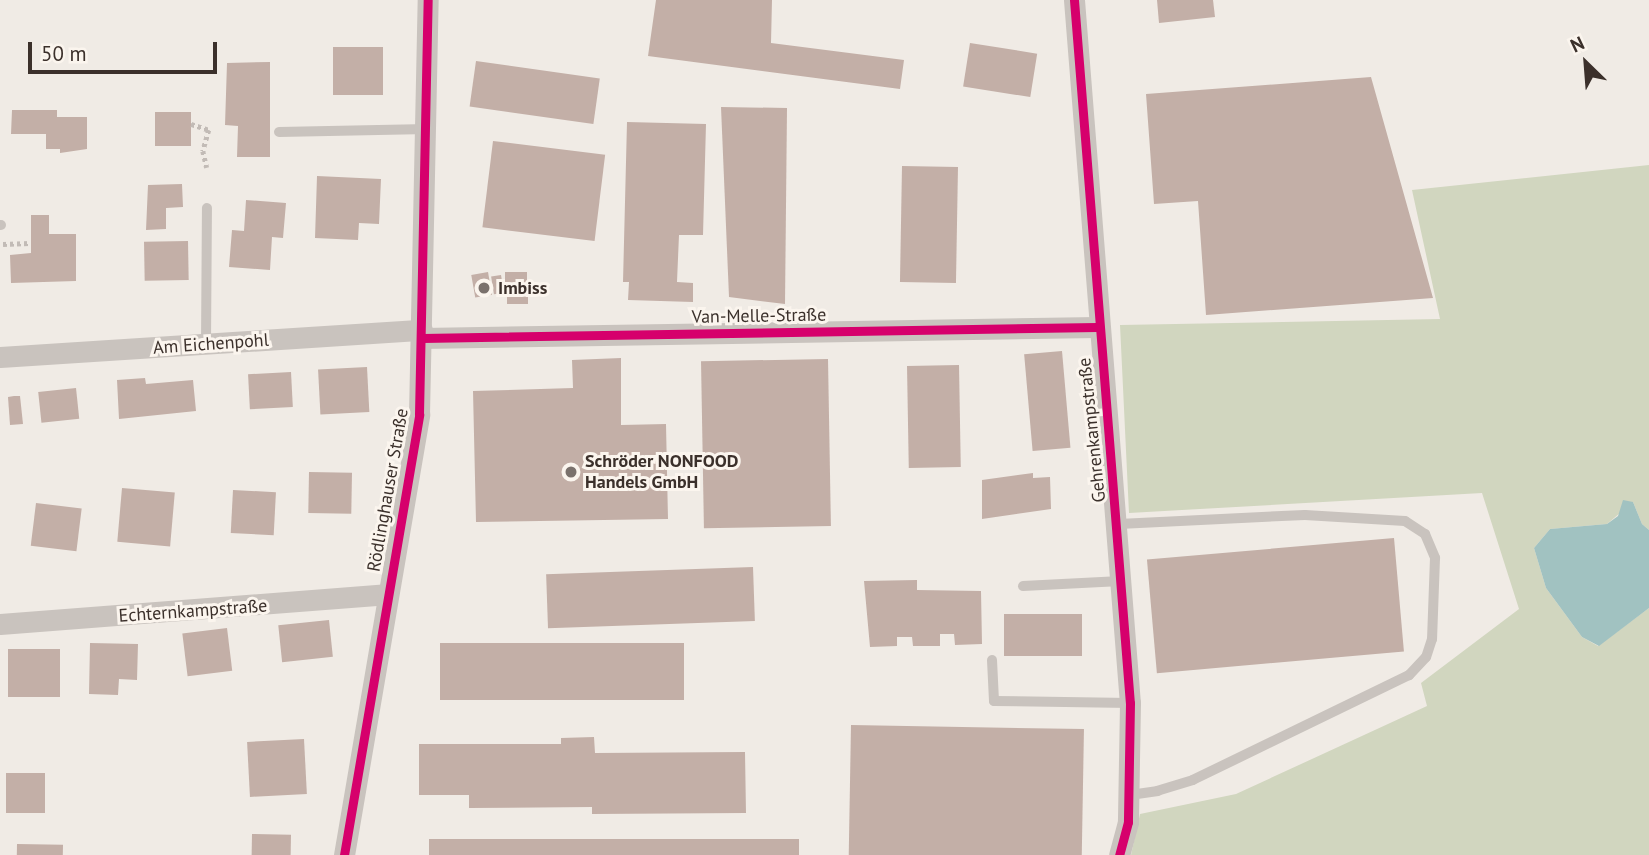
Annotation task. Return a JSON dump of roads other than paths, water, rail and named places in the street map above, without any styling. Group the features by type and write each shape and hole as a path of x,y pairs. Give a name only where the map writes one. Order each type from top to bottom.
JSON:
{"street":[{"name":"Rödlinghauser Straße","path":"344,855 386,594 419,414 428,130 428,0"},
{"name":"Gehrenkampstraße","path":"1074,0 1097,327 1119,524 1130,703 1128,822 1119,855"},
{"name":"Van-Melle-Straße","path":"422,334 1097,327"},
{"name":"Am Eichenpohl","path":"0,357 422,334"},
{"name":"Echternkampstraße","path":"0,624 386,594"}],"lane":[{"path":"279,132 428,130"},
{"path":"206,345 207,208"},
{"path":"1119,524 1305,515 1405,521 1425,534 1435,558 1432,639 1426,657 1409,675 1193,780 1128,795"},
{"path":"1023,586 1121,581"},
{"path":"992,660 993,701 1130,703"}],"water":[{"path":"1623,500 1633,502 1642,524 1649,530 1649,608 1599,646 1582,637 1546,588 1534,548 1550,529 1607,524 1618,516"}],"place":[{"name":"Imbiss","path":"484,288"},
{"name":"Schröder NONFOOD Handels GmbH","path":"571,472"}]}
